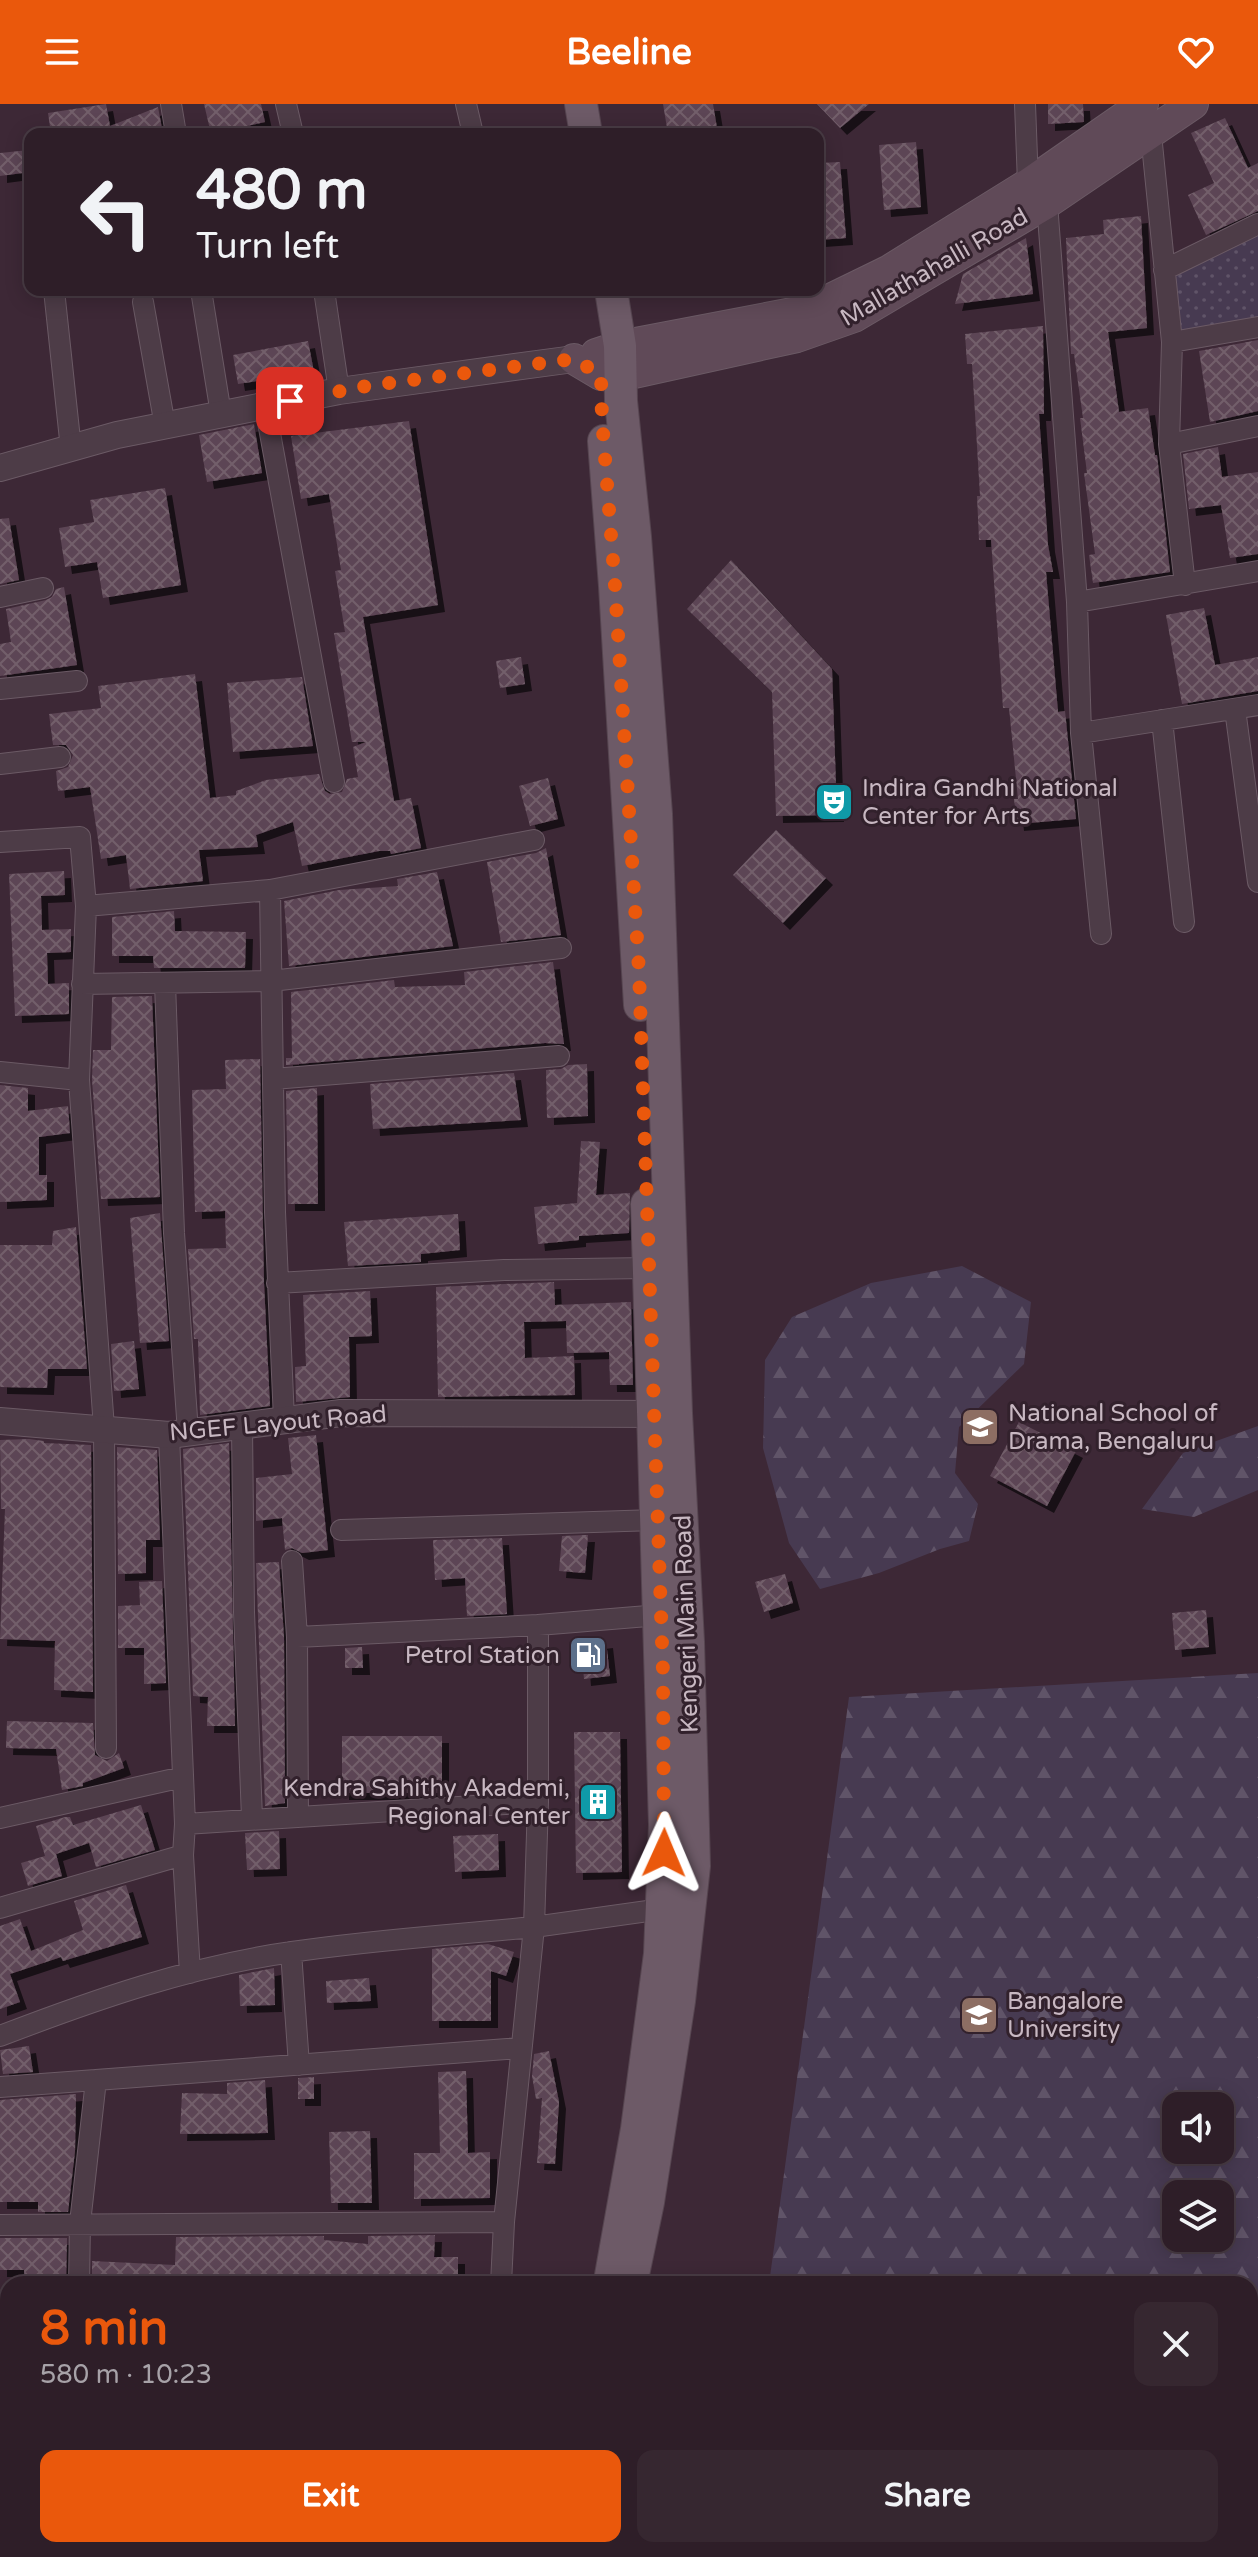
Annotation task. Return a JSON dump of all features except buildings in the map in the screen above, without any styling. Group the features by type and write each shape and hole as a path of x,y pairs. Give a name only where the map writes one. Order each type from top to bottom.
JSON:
{"main road":[{"path":"567,104 570,128"},
{"path":"581,104 585,128"},
{"name":"Mallathahalli Road","path":"1038,193 1143,104"},
{"name":"Mallathahalli Road","path":"603,362 808,310 1151,134 1193,104"},
{"name":"Kengeri Main Road","path":"593,296 656,814 664,1414 656,1520 665,1825 660,1954 637,2129 610,2276"},
{"name":"Kengeri Main Road","path":"610,296 603,362 602,419 639,971 648,1268 688,1642 694,1866 677,2016 648,2202 633,2276"}],"street":[{"path":"286,104 292,128"},
{"path":"466,104 472,128"},
{"path":"1025,104 1038,193 1077,602 1081,733 1101,934"},
{"path":"176,128 177,105"},
{"path":"1151,134 1172,342 1169,444 1185,585"},
{"path":"1164,270 1258,224"},
{"path":"55,296 71,449"},
{"path":"202,296 221,414"},
{"path":"325,296 339,391"},
{"path":"143,302 165,426"},
{"path":"1172,342 1258,327"},
{"path":"0,468 117,435 339,391 603,362"},
{"path":"265,406 334,782"},
{"path":"1169,444 1258,426"},
{"path":"1077,602 1258,571"},
{"path":"0,597 43,588"},
{"path":"0,689 77,681"},
{"path":"1081,733 1258,705"},
{"path":"1235,709 1258,882"},
{"path":"1162,720 1184,922"},
{"path":"0,764 60,757"},
{"path":"0,842 80,837 86,906 79,1080 104,1428 106,1748"},
{"path":"86,906 270,890 534,840"},
{"path":"270,890 277,1283 284,1420"},
{"path":"82,984 271,981 561,948"},
{"path":"165,983 174,1233 185,1824 183,1855 190,1973"},
{"path":"273,1079 559,1056"},
{"path":"0,1072 79,1080"},
{"path":"277,1283 504,1270 648,1268"},
{"name":"NGEF Layout Road","path":"0,1421 178,1433 341,1413 664,1414"},
{"path":"242,1426 244,1612 252,1818"},
{"path":"341,1530 656,1520"},
{"path":"292,1561 297,1637 298,1817"},
{"path":"297,1637 538,1625 660,1615"},
{"path":"501,2276 520,2048 534,1927 538,1625"},
{"path":"0,1818 183,1777"},
{"path":"185,1824 538,1802"},
{"path":"0,1908 183,1855"},
{"path":"0,2036 77,2007 190,1973 291,1952 534,1927 662,1909"},
{"path":"291,1952 299,2065"},
{"path":"0,2087 520,2048"},
{"path":"79,2276 80,2223 96,2080"},
{"path":"0,2225 504,2222"}],"green space":[{"path":"1258,232 1258,320 1164,337 1162,281"},
{"path":"962,1266 1031,1302 1024,1364 959,1427 955,1473 978,1504 969,1541 879,1573 820,1589 789,1543 763,1448 765,1360 792,1317 871,1283"},
{"path":"1258,1426 1258,1490 1194,1517 1142,1509 1183,1453"},
{"name":"Bangalore University","path":"1258,1673 1258,2276 770,2276 849,1697"}],"place":[{"name":"Indira Gandhi National Center for Arts","path":"834,802"},
{"name":"National School of Drama, Bengaluru","path":"980,1427"},
{"name":"Petrol Station","path":"588,1655"},
{"name":"Kendra Sahithy Akademi, Regional Center","path":"598,1802"},
{"name":"Bangalore University","path":"979,2015"}],"route":[{"path":"290,401 367,386 574,359 601,375 639,971 663,1672 664,1853"}]}
